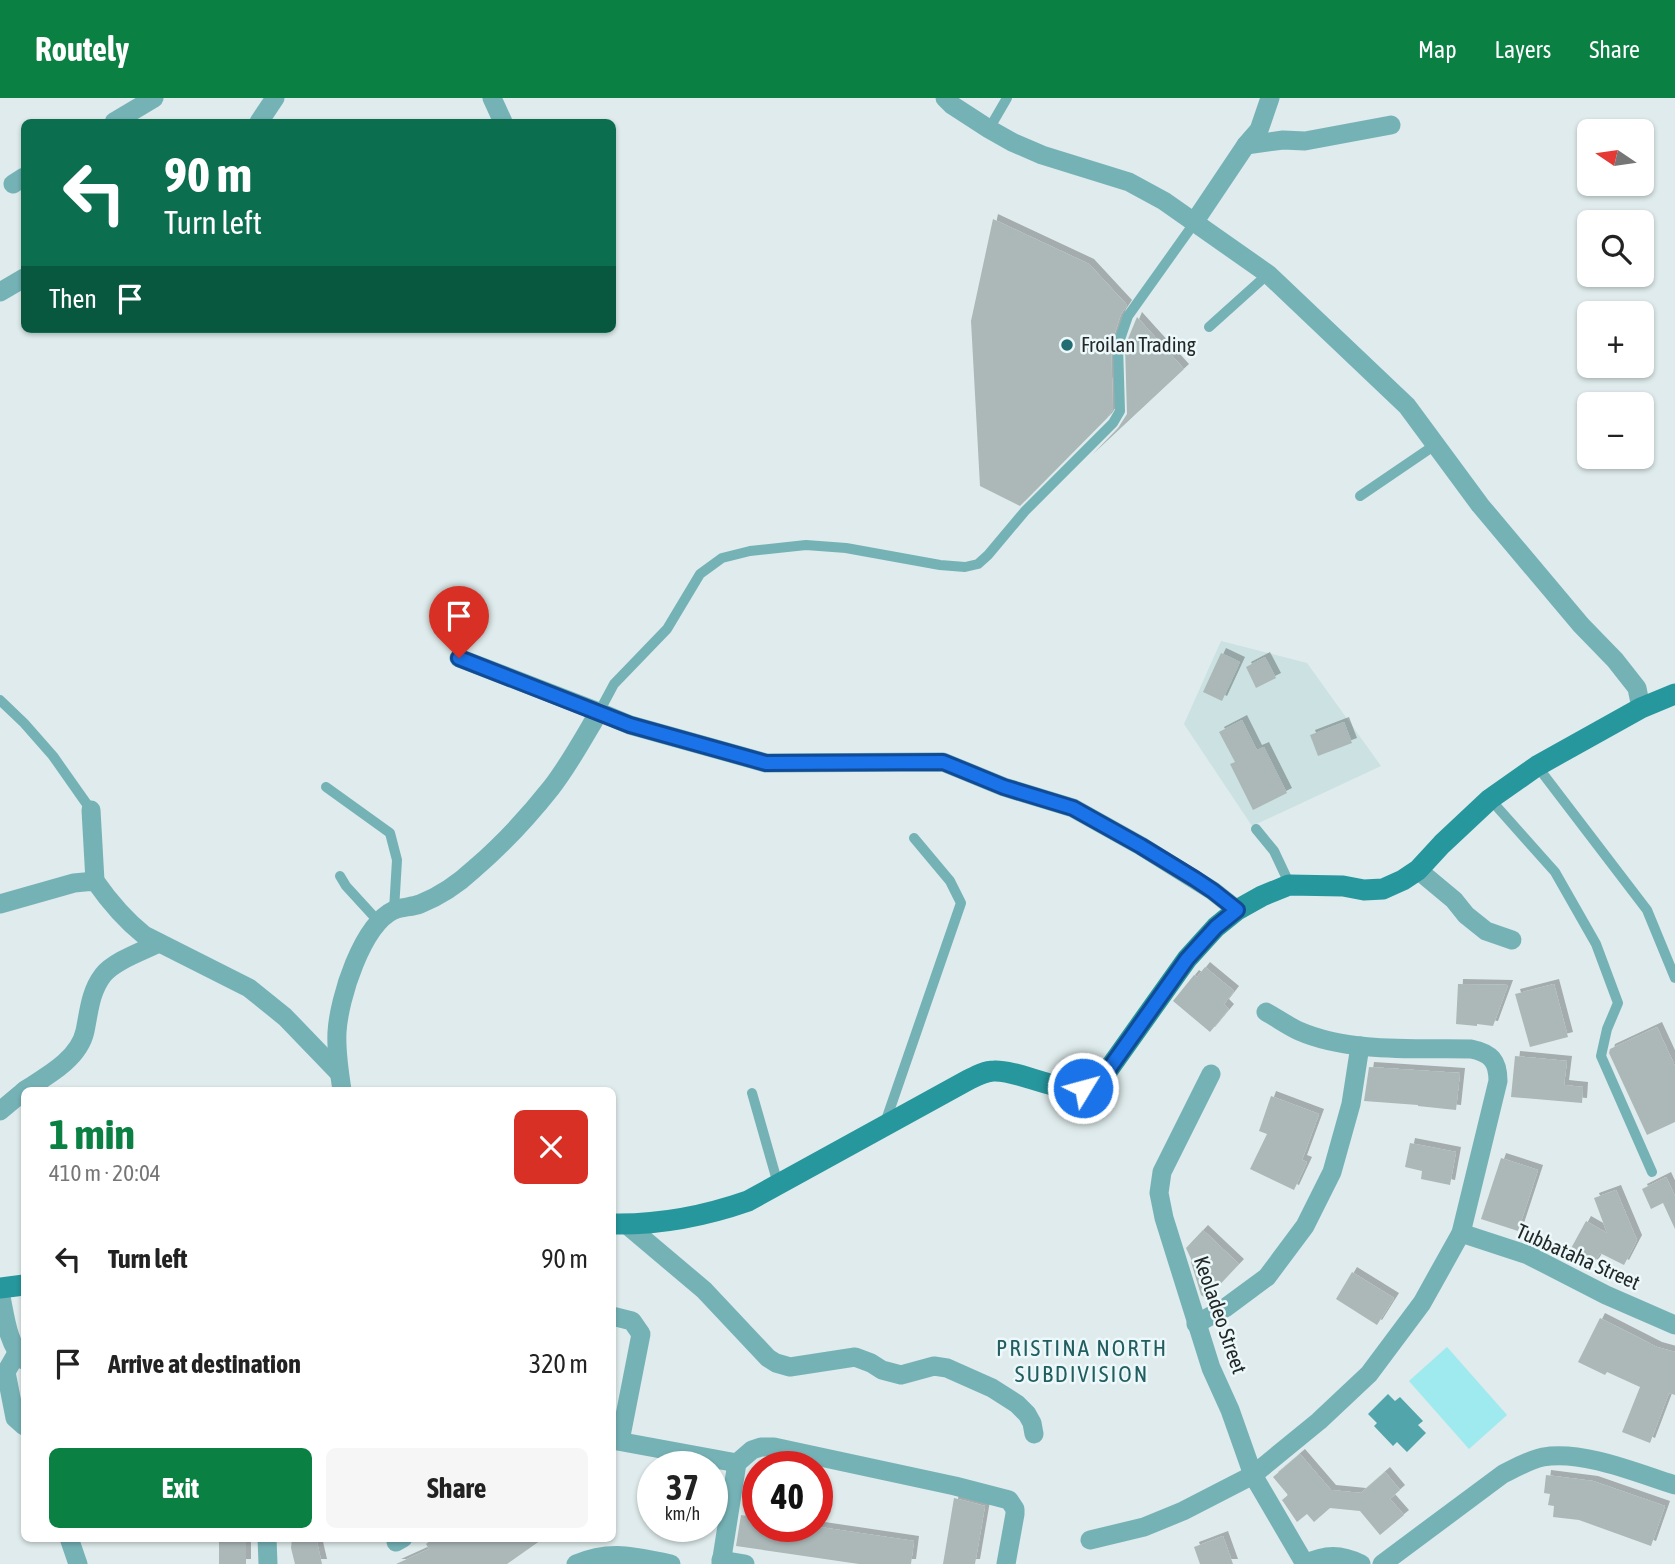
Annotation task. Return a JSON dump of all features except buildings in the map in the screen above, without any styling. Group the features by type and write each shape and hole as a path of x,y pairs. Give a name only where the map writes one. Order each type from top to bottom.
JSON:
{"street":[{"path":"119,119 153,98"},
{"path":"261,119 275,98"},
{"path":"492,98 502,119"},
{"path":"945,98 989,130 1042,155 1129,183 1164,201 1268,274 1407,406 1480,505 1637,688 1641,708"},
{"path":"1195,221 1259,130 1270,98"},
{"path":"1246,145 1283,140 1305,141 1391,125"},
{"path":"0,292 21,280"},
{"path":"459,658 630,725 766,763 943,762 1004,787 1073,808 1141,846 1213,891 1237,910"},
{"path":"620,1225 678,1220 720,1211 748,1200 984,1073 1009,1073 1066,1087 1083,1088 1094,1084 1106,1073 1187,959 1216,927 1237,910 1290,884 1343,886 1364,890 1383,889 1403,880 1418,870 1490,799 1537,766 1641,708 1675,694"},
{"path":"340,1082 337,1031 354,964 367,938 386,916 440,894 489,856 552,787 599,712"},
{"path":"91,810 95,881 113,906 132,926 159,943 249,988 285,1017 340,1082"},
{"path":"1418,870 1486,931 1512,940"},
{"path":"0,904 74,883 95,881"},
{"path":"31,1087 65,1062 76,1050 85,1034 87,1013 94,990 110,968 159,943"},
{"path":"1090,1540 1144,1527 1183,1511 1253,1475 1319,1422 1368,1374 1422,1303 1461,1233 1498,1081 1498,1071 1493,1059 1482,1051 1471,1049 1360,1046 1328,1040 1299,1031 1266,1012"},
{"path":"1196,1324 1225,1308 1266,1278 1305,1226 1332,1172 1351,1104 1360,1046"},
{"name":"Keoladeo Street","path":"1211,1074 1161,1172 1159,1193 1196,1324 1253,1475 1305,1564"},
{"path":"0,1111 21,1094"},
{"path":"620,1225 704,1290 776,1363 790,1367 855,1357 901,1375 934,1366 947,1368 992,1388 1017,1404 1027,1414 1034,1434"},
{"name":"Tubbataha Street","path":"1461,1233 1528,1255 1606,1295 1675,1325"},
{"path":"21,1286 0,1290 8,1329 21,1357 6,1372 15,1418 21,1423"},
{"path":"616,1317 632,1321 640,1334 616,1441 737,1463"},
{"path":"745,1564 721,1562 737,1463 752,1450 774,1447 1009,1500 1015,1514 1006,1564"},
{"path":"1382,1564 1503,1474 1524,1462 1568,1455 1609,1464 1675,1485"},
{"path":"70,1542 78,1564"},
{"path":"267,1542 268,1564"},
{"path":"576,1564 595,1557 616,1554 671,1564"},
{"path":"1305,1564 1327,1556 1339,1556 1361,1564"}],"lane":[{"path":"989,130 1007,98"},
{"path":"599,712 614,684 667,629 700,573 722,558 750,551 806,545 846,548 940,565 965,567 978,564 1113,423 1121,411 1118,345 1128,316 1195,221"},
{"path":"1209,327 1268,274"},
{"path":"1360,496 1435,444"},
{"path":"0,700 53,756 91,810"},
{"path":"1537,766 1647,910 1675,978"},
{"path":"326,787 390,833 397,860 386,916 346,886 340,876"},
{"path":"1490,799 1555,872 1596,944 1618,1003 1607,1029 1601,1056 1652,1172"},
{"path":"1256,830 1274,851 1290,884"},
{"path":"884,1126 961,903 950,881 914,838"},
{"path":"752,1093 778,1185"}],"shaded area":[{"path":"1221,641 1307,663 1381,766 1252,826 1184,724"},
{"path":"1447,1347 1507,1415 1469,1449 1409,1381"},
{"path":"1388,1394 1395,1401 1400,1397 1423,1421 1418,1425 1426,1433 1407,1452 1397,1442 1393,1446 1374,1426 1377,1423 1368,1414"}],"place":[{"name":"Froilan Trading","path":"1067,345"}],"district":[{"name":"PRISTINA NORTH SUBDIVISION","path":"1082,1361"}],"route":[{"path":"459,658 630,725 766,763 943,762 1004,787 1073,808 1213,891 1237,910 1216,927 1187,959 1106,1073 1094,1084 1083,1088"}]}
